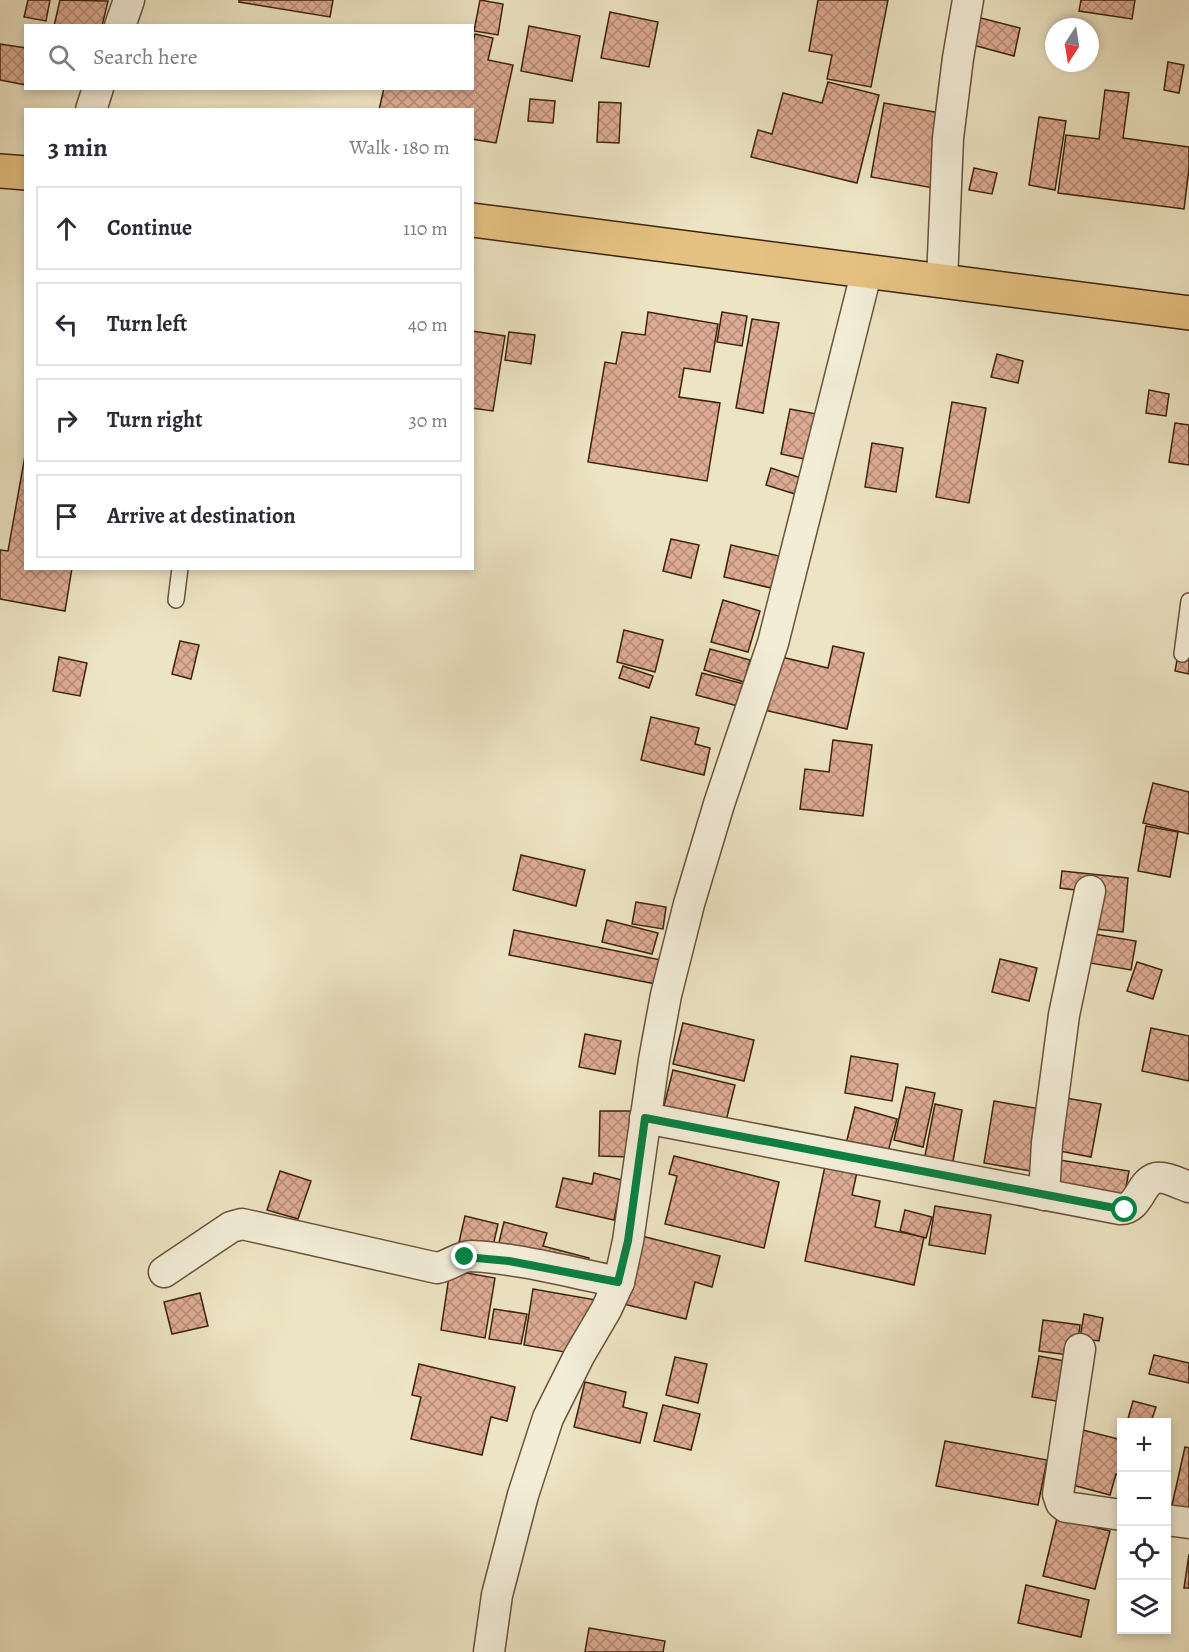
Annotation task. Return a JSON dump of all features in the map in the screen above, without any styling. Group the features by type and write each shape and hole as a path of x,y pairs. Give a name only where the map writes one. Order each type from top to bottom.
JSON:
{"main road":[{"path":"0,171 24,173"},
{"path":"474,219 1189,313"}],"street":[{"path":"121,24 129,0"},
{"path":"942,281 948,138 968,0"},
{"path":"92,108 97,90"},
{"path":"489,1652 497,1595 523,1495 548,1418 579,1356 606,1310 618,1282 628,1241 645,1118 666,994 719,804 773,643 867,270"},
{"path":"1044,1194 1047,1143 1061,1038 1090,891"},
{"path":"645,1118 1125,1210 1155,1178 1189,1187"},
{"path":"164,1272 231,1227 242,1224 437,1268 470,1256 509,1261 618,1282"},
{"path":"1080,1349 1058,1494 1061,1503 1066,1508 1117,1514"},
{"path":"1171,1521 1189,1523"}],"lane":[{"path":"176,600 180,570"},
{"path":"1182,654 1189,601"}],"building":[{"path":"28,0 50,0 46,21 24,17"},
{"path":"60,0 108,1 102,24 54,24"},
{"path":"239,0 333,0 330,17 239,2"},
{"path":"480,0 503,4 498,35 474,31"},
{"path":"818,0 888,0 871,87 827,79 832,55 809,51"},
{"path":"1081,0 1135,0 1132,19 1079,11"},
{"path":"610,12 658,22 649,67 601,58"},
{"path":"965,14 1020,28 1014,56 958,41"},
{"path":"529,26 580,36 572,81 521,71"},
{"path":"475,34 493,38 488,60 513,65 496,143 474,139 474,108 379,108 384,90 474,90"},
{"path":"0,44 24,48 24,85 0,80"},
{"path":"1168,62 1184,65 1179,93 1164,90"},
{"path":"828,82 879,95 857,183 751,157 758,130 772,134 783,93 822,103"},
{"path":"1105,90 1129,93 1123,138 1189,147 1184,209 1058,193 1066,135 1099,139"},
{"path":"530,99 555,101 553,123 528,121"},
{"path":"599,102 621,103 619,143 597,142"},
{"path":"884,103 952,115 939,189 871,177"},
{"path":"1039,117 1066,121 1055,190 1029,185"},
{"path":"974,168 997,173 992,194 969,190"},
{"path":"648,312 718,324 710,372 684,368 679,397 720,403 707,481 588,462 605,362 616,364 622,332 645,335"},
{"path":"722,312 747,316 742,346 717,342"},
{"path":"752,319 779,323 763,413 736,408"},
{"path":"474,331 505,336 493,411 474,408"},
{"path":"509,332 535,335 531,364 505,360"},
{"path":"997,354 1023,361 1018,383 991,377"},
{"path":"1149,390 1169,394 1166,416 1146,413"},
{"path":"952,402 986,408 969,503 936,497"},
{"path":"790,409 827,416 818,462 781,454"},
{"path":"1175,423 1189,425 1189,465 1169,462"},
{"path":"872,443 903,448 896,492 865,487"},
{"path":"24,461 24,570 72,570 65,611 0,599 0,550 8,551"},
{"path":"771,468 801,478 795,494 766,485"},
{"path":"671,539 699,545 691,578 663,571"},
{"path":"731,545 779,556 771,588 724,577"},
{"path":"1189,597 1189,674 1175,671"},
{"path":"723,600 760,611 748,652 711,642"},
{"path":"624,630 663,640 655,672 617,662"},
{"path":"180,641 199,645 191,679 172,674"},
{"path":"833,646 864,653 847,729 764,710 777,656 828,668"},
{"path":"710,649 750,660 744,682 704,670"},
{"path":"59,657 87,663 80,696 53,691"},
{"path":"623,666 653,676 649,688 619,678"},
{"path":"702,673 744,684 738,706 696,695"},
{"path":"651,717 699,728 695,744 710,748 704,775 641,760"},
{"path":"833,740 872,745 863,816 800,809 805,769 829,772"},
{"path":"1153,783 1189,792 1189,834 1143,823"},
{"path":"1146,826 1178,832 1170,877 1138,871"},
{"path":"521,855 585,870 576,906 513,890"},
{"path":"1062,871 1128,878 1123,932 1087,928 1091,892 1060,888"},
{"path":"636,902 666,907 663,929 632,924"},
{"path":"607,920 658,933 652,954 602,942"},
{"path":"514,930 661,960 656,984 509,955"},
{"path":"1082,932 1136,941 1131,970 1078,961"},
{"path":"1000,959 1037,968 1029,1001 992,992"},
{"path":"1137,962 1162,970 1153,999 1127,991"},
{"path":"683,1023 754,1040 744,1081 673,1064"},
{"path":"1151,1028 1189,1036 1189,1081 1142,1071"},
{"path":"585,1034 621,1041 615,1074 579,1067"},
{"path":"851,1056 898,1064 892,1101 845,1093"},
{"path":"673,1070 735,1085 725,1125 663,1110"},
{"path":"906,1087 935,1093 923,1147 894,1140"},
{"path":"1054,1096 1101,1104 1091,1157 1044,1148"},
{"path":"994,1101 1046,1110 1036,1172 984,1163"},
{"path":"935,1104 962,1110 952,1167 924,1161"},
{"path":"855,1107 897,1119 887,1155 846,1144"},
{"path":"600,1111 631,1111 630,1157 599,1156"},
{"path":"674,1156 779,1182 764,1248 665,1224 677,1176 669,1174"},
{"path":"1047,1158 1129,1171 1122,1209 1057,1198 1060,1180 1044,1177"},
{"path":"825,1166 857,1172 852,1195 880,1201 875,1227 924,1237 914,1285 805,1261"},
{"path":"280,1171 311,1181 298,1219 267,1210"},
{"path":"594,1173 622,1180 614,1220 556,1207 563,1178 592,1184"},
{"path":"935,1206 991,1215 985,1254 929,1245"},
{"path":"905,1210 932,1217 926,1238 900,1231"},
{"path":"465,1216 498,1224 488,1268 455,1260"},
{"path":"504,1222 547,1233 543,1246 589,1258 581,1286 494,1263"},
{"path":"638,1235 720,1256 712,1287 695,1282 686,1319 619,1303"},
{"path":"450,1270 495,1278 485,1338 441,1330"},
{"path":"533,1289 596,1300 576,1354 524,1345"},
{"path":"200,1293 208,1326 172,1334 164,1302"},
{"path":"494,1309 527,1314 521,1344 489,1339"},
{"path":"1084,1314 1103,1318 1099,1341 1080,1338"},
{"path":"1043,1320 1080,1325 1076,1356 1039,1351"},
{"path":"1154,1355 1189,1363 1189,1383 1149,1374"},
{"path":"1039,1356 1070,1362 1062,1402 1032,1397"},
{"path":"675,1357 707,1364 698,1403 666,1395"},
{"path":"419,1364 515,1387 507,1421 491,1417 482,1455 411,1439 421,1397 412,1395"},
{"path":"585,1382 626,1392 623,1407 647,1413 640,1443 574,1427"},
{"path":"1133,1401 1156,1407 1152,1418 1128,1418"},
{"path":"663,1405 700,1414 691,1450 654,1441"},
{"path":"1075,1428 1117,1439 1117,1474 1110,1495 1061,1482"},
{"path":"945,1441 1047,1460 1038,1505 936,1486"},
{"path":"1185,1447 1189,1448 1189,1519 1171,1514"},
{"path":"1057,1518 1110,1531 1095,1589 1043,1576"},
{"path":"1189,1554 1189,1588 1184,1588"},
{"path":"1026,1585 1089,1600 1081,1637 1018,1623"},
{"path":"589,1628 665,1641 663,1652 585,1652"}],"route":[{"path":"465,1257 509,1261 618,1282 628,1241 645,1118 1125,1210"}]}
